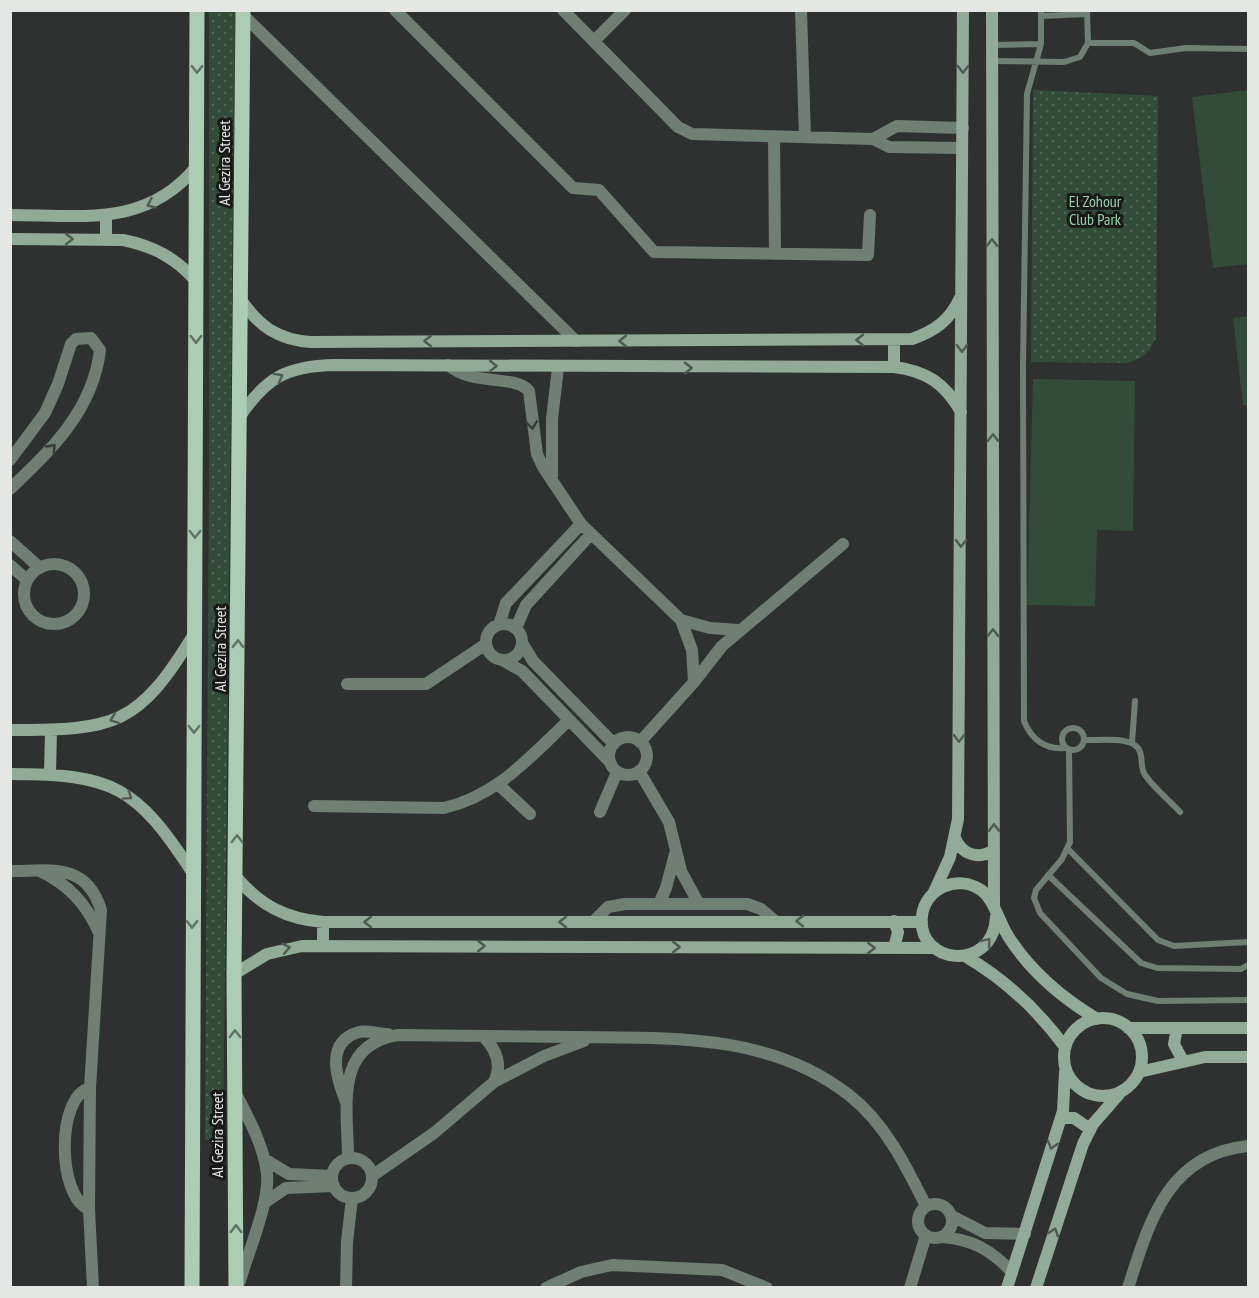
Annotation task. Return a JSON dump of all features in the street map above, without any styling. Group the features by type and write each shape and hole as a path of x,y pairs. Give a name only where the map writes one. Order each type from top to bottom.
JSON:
{"main road":[{"name":"Al Gezira Street","path":"192,1287 197,10"},
{"name":"Al Gezira Street","path":"237,1287 234,974 237,878 243,13"}],"street":[{"path":"395,10 573,188 599,190 654,252 868,255 870,215"},
{"path":"563,10 685,131 700,135 873,139 889,147 962,148"},
{"path":"594,41 625,10"},
{"path":"801,10 805,137"},
{"path":"934,892 955,838 958,819 963,10"},
{"path":"965,956 982,949 988,943 993,935 995,912 992,10"},
{"path":"243,13 576,341"},
{"path":"873,139 897,126 963,128"},
{"path":"774,136 775,254"},
{"path":"10,215 106,216 132,211 161,199 180,185 196,167"},
{"path":"106,216 106,239"},
{"path":"10,239 130,241 158,250 176,261 196,281"},
{"path":"241,300 254,318 271,332 291,341 894,340 912,339 928,333 943,323 955,310 962,294"},
{"path":"10,460 45,413 58,384 71,344 76,339 91,338 100,350 99,362 81,409 62,438 10,489"},
{"path":"894,340 894,368"},
{"path":"335,342 335,365"},
{"path":"239,418 255,393 278,375 306,366 335,365 558,368 894,368 915,370 935,380 951,395 962,414"},
{"path":"448,365 459,374 471,378 525,387 530,396 537,454 563,499 581,524 681,620 692,650 694,682"},
{"path":"552,477 552,419 558,368"},
{"path":"499,625 506,603 581,524"},
{"path":"516,628 526,605 591,534"},
{"path":"10,541 39,568"},
{"path":"640,742 739,630 843,544"},
{"path":"51,564 63,566 77,577 84,593 82,605 75,615 65,622 53,624 41,622 31,615 25,604 23,592 27,580 39,568 51,564"},
{"path":"10,565 27,580"},
{"path":"681,620 710,628 739,630"},
{"path":"600,812 614,767 611,749 614,744 627,737 640,742 647,754 644,766 639,771 628,775 614,767 522,671 491,655 486,644 489,632 499,625 508,624 516,628 533,661 614,744"},
{"path":"10,730 93,728 122,717 148,699 169,675 195,633"},
{"path":"502,660 518,654 522,643"},
{"path":"347,684 426,684 486,644"},
{"path":"314,806 444,808 473,800 499,785 569,720"},
{"path":"50,774 51,730"},
{"path":"639,771 669,822 681,871 699,904"},
{"path":"10,774 50,774 91,779 120,790 152,816 192,872"},
{"path":"499,785 530,814"},
{"path":"955,838 961,849 971,855 983,855 994,850"},
{"path":"659,904 672,871 676,853"},
{"path":"10,871 39,871 61,883 88,910 99,934 90,1088 89,1209 93,1287"},
{"path":"237,878 266,906 290,917 323,922 922,922"},
{"path":"1065,1047 1049,1025 1011,986 965,956 944,954 935,948 926,936 922,922 924,905 934,892 942,886 963,883 982,890 1023,957 1040,975 1077,1006 1098,1019"},
{"path":"593,922 602,911 614,905 659,904 747,904 761,909 775,921"},
{"path":"894,921 898,932 894,948"},
{"path":"323,922 323,946"},
{"path":"234,974 267,954 284,948 323,946 935,948"},
{"path":"1007,1287 1061,1118 1066,1089 1065,1047 1077,1028 1098,1019 1108,1019 1128,1028 1248,1028"},
{"path":"1036,1287 1090,1129 1106,1107 1132,1083 1139,1072 1142,1053 1128,1028"},
{"path":"1177,1028 1174,1044 1183,1061"},
{"path":"348,1106 335,1076 335,1058 344,1042 359,1032 398,1035 657,1037 745,1045 779,1055 811,1069 850,1095 889,1138 926,1206"},
{"path":"348,1158 348,1106 353,1063 364,1047 380,1038 398,1035"},
{"path":"483,1036 493,1046 498,1059 499,1073 494,1082"},
{"path":"372,1176 364,1162 348,1158 337,1165 333,1181 341,1195 352,1198 367,1191 372,1176 434,1133 494,1082 544,1056 597,1037"},
{"path":"1139,1072 1205,1057 1248,1057"},
{"path":"1065,1067 1071,1080 1088,1093 1108,1096 1122,1092"},
{"path":"89,1209 80,1204 73,1195 65,1144 74,1101 80,1092 90,1088"},
{"path":"235,1091 249,1117 267,1173 264,1203 237,1287"},
{"path":"1061,1118 1074,1118 1090,1129"},
{"path":"1128,1287 1149,1224 1171,1187 1204,1161 1223,1152 1248,1146"},
{"path":"264,1159 289,1174 333,1181"},
{"path":"264,1203 286,1188 333,1181"},
{"path":"346,1287 347,1242 352,1198"},
{"path":"926,1206 942,1205 952,1216 986,1233 1025,1234"},
{"path":"910,1287 926,1235 918,1220 926,1206"},
{"path":"941,1237 951,1229 952,1216"},
{"path":"926,1235 957,1238 987,1250 1012,1272"},
{"path":"546,1287 581,1272 612,1266 722,1270 767,1287"}],"lane":[{"path":"992,61 1037,61 1073,61 1085,51 1088,43 1087,12 1041,13 1041,44 1037,61 1027,94 1023,365 1024,721 1040,743 1052,748 1077,750 1084,740"},
{"path":"1088,43 1134,43 1150,52 1186,48 1248,49"},
{"path":"992,45 1041,44"},
{"path":"1132,743 1135,700"},
{"path":"1084,740 1079,729 1066,730 1062,736 1067,749 1068,849 1036,890 1035,906 1113,987 1127,994 1150,1000 1248,1000"},
{"path":"1084,740 1132,743 1139,750 1145,776 1180,812"},
{"path":"1068,849 1158,940 1174,946 1248,942"},
{"path":"1048,875 1141,963 1169,968 1241,969 1248,965"}],"green space":[{"path":"235,10 223,1140 205,1140 209,11"},
{"name":"El Zohour Club Park","path":"1033,90 1158,96 1156,338 1145,354 1128,363 1031,362"},
{"path":"1248,90 1248,264 1213,268 1192,97"},
{"path":"1248,316 1248,405 1243,405 1233,318"},
{"path":"1033,379 1135,381 1133,531 1097,530 1095,606 1027,605"}]}
